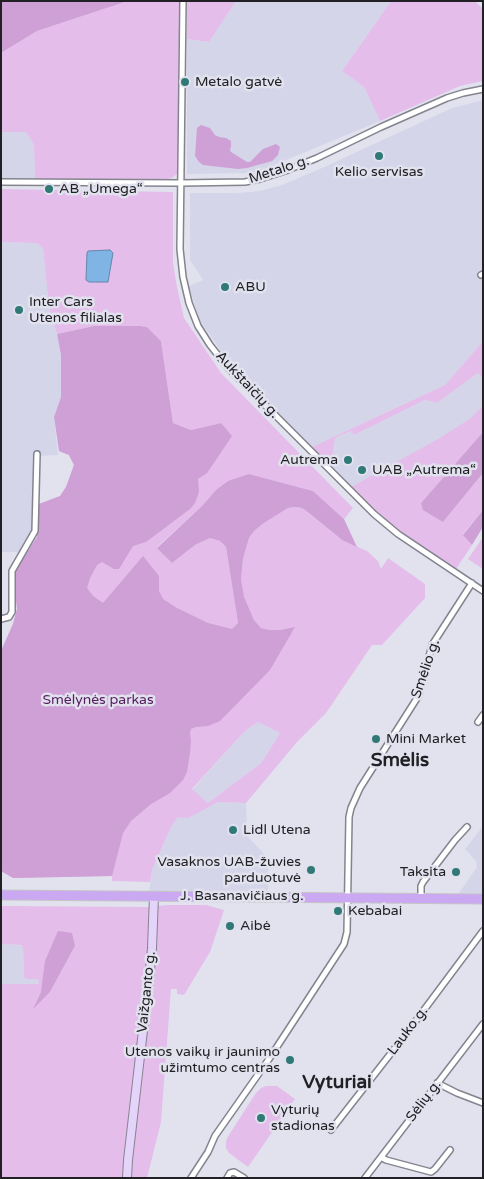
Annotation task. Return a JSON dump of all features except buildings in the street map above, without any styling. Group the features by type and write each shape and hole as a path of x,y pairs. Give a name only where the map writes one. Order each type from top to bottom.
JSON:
{"main road":[{"name":"J. Basanavičiaus g.","path":"1,894 483,899"},
{"name":"Vaižganto g.","path":"127,1178 151,963 154,896"}],"street":[{"name":"Aukštaičių g.","path":"183,1 180,249 182,277 198,326 210,345 239,380 374,514 398,534 483,591"},
{"name":"Metalo g.","path":"1,182 245,182 273,175 317,158 447,98 483,88"},
{"path":"1,618 9,617 12,612 12,571 35,531 37,454"},
{"name":"Smėlio g.","path":"191,1178 208,1152 215,1136 344,944 347,932 349,817 351,808 360,788 419,695 432,645 472,583"},
{"path":"478,722 483,715"},
{"path":"420,899 423,882 467,827"},
{"name":"Lauko g.","path":"330,1130 406,1034 483,931"},
{"name":"Sėlių g.","path":"365,1178 483,1024"},
{"path":"437,1083 483,1103"},
{"path":"381,1157 431,1172 450,1150"},
{"path":"228,1176 234,1172 244,1178"}],"shaded area":[{"path":"236,1 391,1 342,71 364,87 380,121 255,173 187,174 187,39 209,42"},
{"path":"483,100 483,341 445,385 312,447 245,381 199,319 189,286 203,280 190,260 190,193 239,193 259,191 282,185 452,108"},
{"path":"1,132 26,132 34,145 35,180 1,180"},
{"path":"1,242 35,243 39,244 43,249 49,308 61,355 61,397 54,417 58,455 40,456 36,535 26,552 1,552"},
{"path":"478,373 483,378 483,405 471,418 440,439 351,487 325,461 332,457 335,438 352,431 354,435 425,400 437,403"},
{"path":"258,722 280,733 261,763 208,803 192,790 244,732"},
{"path":"218,802 246,803 247,836 268,858 268,892 149,892 152,870 171,827 178,817"},
{"path":"483,826 483,895 457,896 477,867 476,861 465,849"},
{"path":"1,944 20,945 23,949 24,977 26,979 38,979 39,984 1,984"}],"green space":[{"path":"1,1 128,1 37,31 1,53"},
{"path":"128,1 179,1 177,174 168,179 35,180 34,145 26,132 1,132 1,53 37,31"},
{"path":"187,1 236,1 209,42 187,39"},
{"path":"391,1 475,1 483,9 483,81 460,86 380,121 364,87 342,71"},
{"path":"201,125 210,128 215,135 231,141 231,152 247,162 250,162 263,149 276,144 280,147 278,155 272,161 247,168 238,169 203,165 195,156 197,128"},
{"path":"1,189 173,192 173,263 184,318 221,373 353,508 344,519 313,491 249,474 216,490 202,506 157,547 172,563 195,545 210,538 220,541 226,547 238,623 232,630 270,669 294,628 269,631 261,628 254,620 243,597 241,579 243,559 249,538 254,531 288,508 302,508 342,540 367,551 378,561 381,569 388,558 425,584 425,598 382,645 372,645 326,713 297,742 246,803 218,802 188,818 178,817 171,827 152,870 150,882 112,881 112,876 13,878 1,871 1,651 13,624 17,609 14,583 16,570 37,537 39,504 60,496 66,487 74,465 69,455 59,451 207,473 221,423 191,430 173,423 161,341 147,327 94,326 57,334 49,308 43,249 39,244 35,243 1,242","holes":["258,722 280,733 261,763 208,803 192,789 244,732"]},
{"name":"Smėlynės parkas","path":"94,326 147,327 161,341 173,423 191,430 221,423 232,436 207,473 198,479 199,492 195,503 190,509 146,542 133,546 119,569 114,569 102,562 97,565 87,588 93,596 103,603 143,556 159,576 159,591 163,599 208,623 232,629 238,623 226,547 220,541 210,538 195,545 172,563 157,548 202,506 216,490 228,481 249,474 313,491 344,519 357,547 342,540 302,508 288,508 254,531 249,538 243,559 241,579 244,597 254,620 261,628 280,630 295,627 270,670 220,721 208,726 191,729 190,753 187,772 183,780 170,793 151,804 131,821 123,833 112,876 13,878 1,871 1,651 13,624 17,609 14,583 16,570 37,537 39,504 60,496 66,487 74,465 69,455 59,451 54,417 61,397 61,355 57,334"},
{"path":"483,341 483,378 478,373 437,403 425,400 354,435 351,431 335,438 332,457 325,461 312,447 445,385"},
{"path":"483,405 483,432 421,503 443,522 483,473 483,510 463,534 472,545 456,569 402,533 378,514 351,487 440,438 471,418"},
{"path":"483,432 483,473 443,522 423,510 421,503"},
{"path":"483,510 483,527 472,545 463,535"},
{"path":"483,537 483,569 468,559"},
{"path":"206,905 224,910 210,952 184,995 177,994 177,989 171,989 161,1122 147,1178 1,1178 1,984 39,984 38,979 26,979 24,977 23,949 21,945 1,944 1,906 148,907","holes":["75,946 50,992 34,1007 41,992"]},
{"path":"58,931 72,933 75,946 50,992 33,1009 41,992 45,961"},
{"name":"Vyturių stadionas","path":"266,1086 277,1086 295,1099 248,1167 229,1153 226,1148 227,1138 256,1093"}],"water":[{"path":"110,250 113,253 108,282 89,282 86,280 88,251"}],"place":[{"name":"Metalo gatvė","path":"185,82"},
{"name":"Kelio servisas","path":"379,156"},
{"name":"AB „Umega“","path":"49,189"},
{"name":"ABU","path":"225,287"},
{"name":"Inter Cars Utenos filialas","path":"19,310"},
{"name":"Autrema","path":"348,460"},
{"name":"UAB „Autrema“","path":"362,470"},
{"name":"Mini Market","path":"376,739"},
{"name":"Lidl Utena","path":"233,830"},
{"name":"Vasaknos UAB-žuvies parduotuvė","path":"311,870"},
{"name":"Taksita","path":"456,872"},
{"name":"Kebabai","path":"338,911"},
{"name":"Aibė","path":"230,926"},
{"name":"Utenos vaikų ir jaunimo užimtumo centras","path":"290,1060"},
{"name":"Vyturių stadionas","path":"261,1118"}],"district":[{"name":"Smėlis","path":"400,761"},
{"name":"Vyturiai","path":"337,1083"}]}
